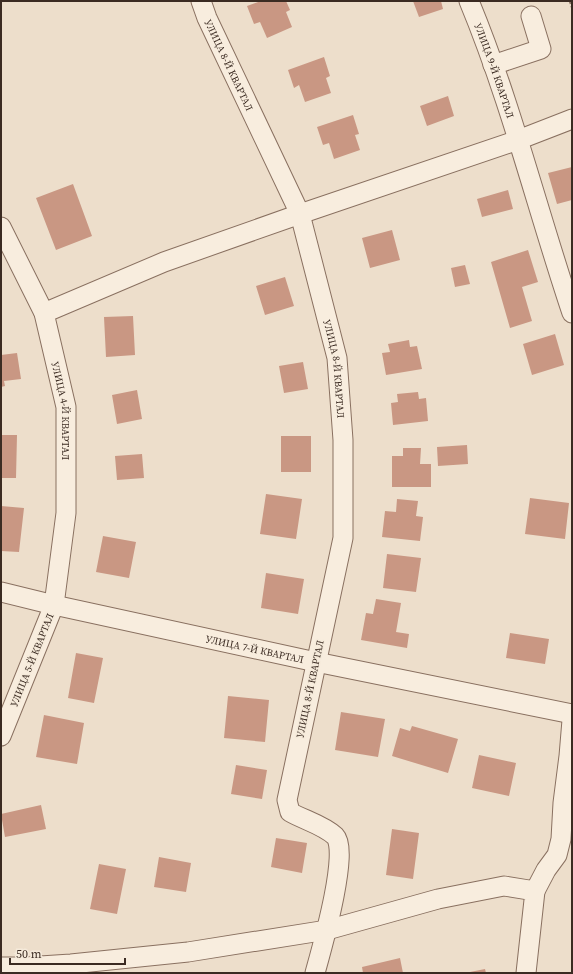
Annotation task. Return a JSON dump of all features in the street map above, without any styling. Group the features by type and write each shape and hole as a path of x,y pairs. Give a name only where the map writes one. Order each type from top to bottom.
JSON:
{"street":[{"name":"УЛИЦА 8-Й КВАРТАЛ","path":"201,1 207,18 300,214 337,358 343,440 343,538 287,800 290,812 319,826 336,837 340,850 339,866 327,930 315,973"},
{"name":"УЛИЦА 9-Й КВАРТАЛ","path":"469,1 479,25 518,140 554,260 572,313"},
{"path":"493,65 541,49 531,16"},
{"path":"44,313 164,262 572,120"},
{"name":"УЛИЦА 4-Й КВАРТАЛ","path":"1,227 44,313 66,407 66,513 54,605"},
{"name":"УЛИЦА 7-Й КВАРТАЛ","path":"1,592 316,662 572,714"},
{"name":"УЛИЦА 5-Й КВАРТАЛ","path":"1,736 54,605"},
{"path":"526,973 535,891 546,870 557,855 561,839 563,803 570,756 572,720"},
{"path":"1,967 24,970 188,952 327,930 438,899 504,886 535,891"}],"path":[{"path":"570,1 572,8"}],"building":[{"path":"261,1 286,1 290,10 286,12 292,27 267,38 260,22 254,24 247,6"},
{"path":"413,1 441,1 443,9 419,17"},
{"path":"324,57 330,76 326,78 331,93 305,102 299,85 294,88 288,70"},
{"path":"448,96 454,116 427,126 420,106"},
{"path":"353,115 359,134 355,135 360,150 334,159 329,143 323,145 317,127"},
{"path":"572,167 572,200 557,204 548,173"},
{"path":"73,184 92,236 56,250 36,198"},
{"path":"508,190 513,209 482,217 477,199"},
{"path":"392,230 400,260 370,268 362,238"},
{"path":"528,250 538,282 522,287 532,321 510,328 491,262"},
{"path":"465,265 470,284 455,287 451,268"},
{"path":"285,277 294,306 265,315 256,286"},
{"path":"133,316 135,355 106,357 104,317"},
{"path":"555,334 564,365 532,375 523,344"},
{"path":"409,340 410,347 417,346 422,369 386,375 382,353 390,352 388,344"},
{"path":"17,353 21,379 4,381 5,386 1,387 1,355"},
{"path":"303,362 308,389 284,393 279,366"},
{"path":"137,390 142,419 117,424 112,395"},
{"path":"418,392 419,399 426,398 428,421 393,425 391,403 398,402 397,394"},
{"path":"1,435 17,435 16,478 1,478"},
{"path":"281,436 311,436 311,472 281,472"},
{"path":"467,445 468,464 438,466 437,447"},
{"path":"403,448 421,448 420,464 431,464 431,487 392,487 392,456 403,456"},
{"path":"142,454 144,478 117,480 115,456"},
{"path":"266,494 302,499 296,539 260,534"},
{"path":"530,498 569,503 565,539 525,534"},
{"path":"397,499 418,501 416,516 423,517 420,541 382,537 385,511 396,512"},
{"path":"1,506 24,508 19,552 1,551"},
{"path":"103,536 136,542 129,578 96,572"},
{"path":"387,554 421,558 416,592 383,588"},
{"path":"266,573 304,579 298,614 261,608"},
{"path":"376,599 401,603 396,632 409,634 407,648 361,640 366,613 373,614"},
{"path":"510,633 549,639 545,664 506,658"},
{"path":"76,653 103,658 94,703 68,698"},
{"path":"228,696 269,700 265,742 224,738"},
{"path":"341,712 385,719 378,757 335,750"},
{"path":"44,715 84,723 77,764 36,757"},
{"path":"412,726 458,739 448,773 392,756 400,728 410,731"},
{"path":"479,755 516,763 509,796 472,788"},
{"path":"236,765 267,770 262,799 231,794"},
{"path":"41,805 46,829 5,837 1,814"},
{"path":"392,829 419,833 413,879 386,875"},
{"path":"276,838 307,843 302,873 271,867"},
{"path":"159,857 191,863 186,892 154,887"},
{"path":"99,864 126,869 117,914 90,909"},
{"path":"400,958 403,973 363,973 362,967"},
{"path":"485,969 486,973 470,973 470,972"}]}
